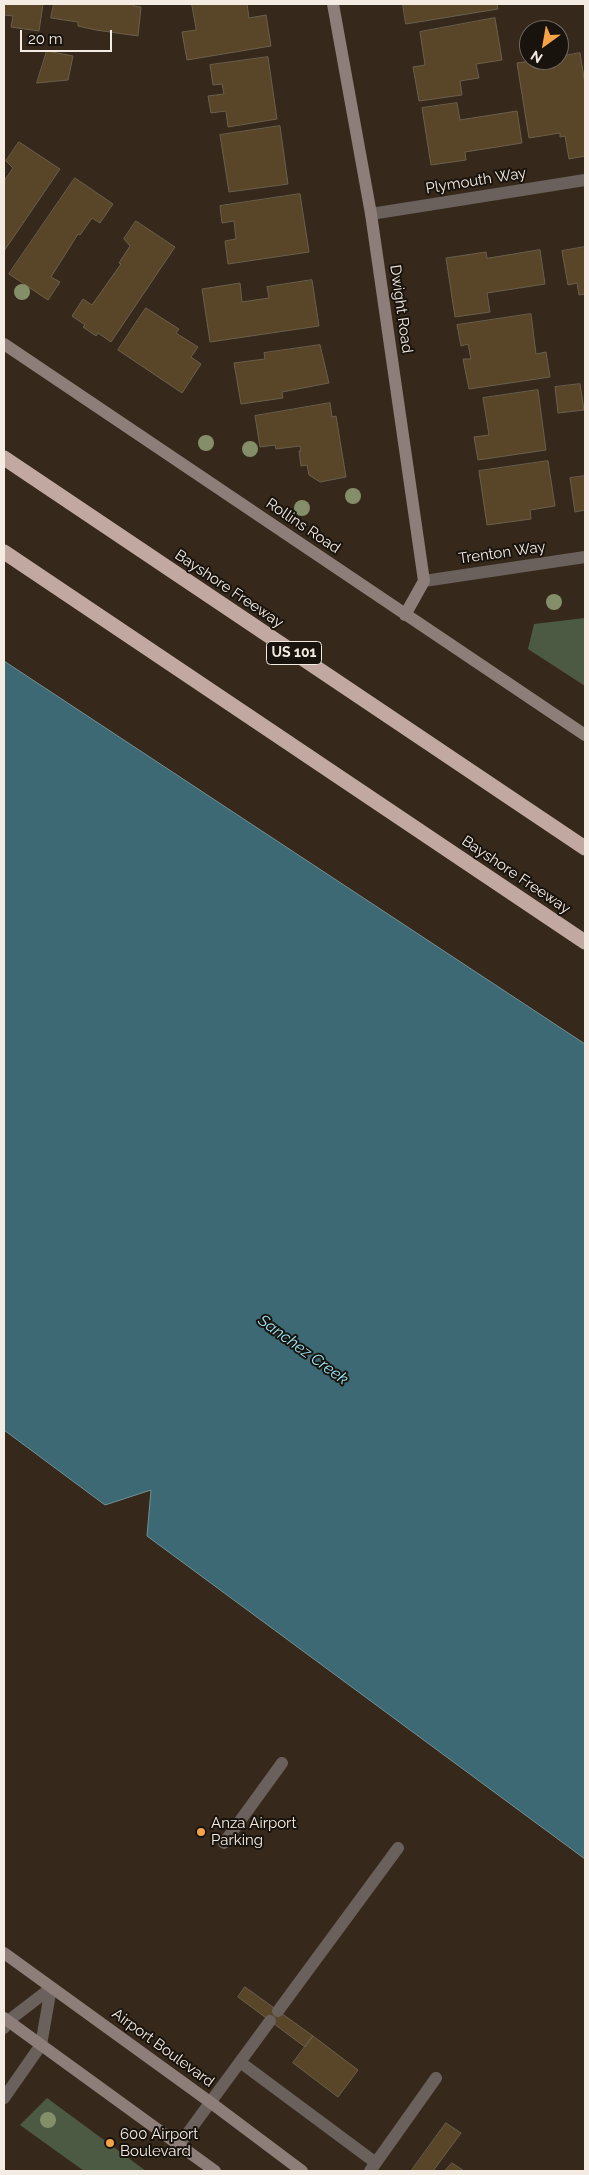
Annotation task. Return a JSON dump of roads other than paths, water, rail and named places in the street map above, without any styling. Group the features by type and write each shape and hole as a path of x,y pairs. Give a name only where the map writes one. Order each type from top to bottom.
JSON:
{"highway":[{"name":"Bayshore Freeway","path":"4,458 585,848"},
{"name":"Bayshore Freeway","path":"4,552 585,942"}],"street":[{"name":"Dwight Road","path":"333,4 371,214 424,582"},
{"name":"Plymouth Way","path":"371,214 585,180"},
{"name":"Rollins Road","path":"4,344 585,735"},
{"name":"Trenton Way","path":"424,582 585,557"},
{"path":"405,615 424,582"},
{"path":"224,1843 282,1763"},
{"path":"179,2145 398,1848"},
{"name":"Airport Boulevard","path":"4,1953 302,2171"},
{"path":"51,1988 5,2022 41,2045 214,2171"},
{"path":"4,2098 41,2045 51,1988"},
{"path":"240,2062 373,2167 436,2078"}],"water":[{"name":"Sanchez Creek","path":"4,661 585,1044 585,1859 147,1536 151,1490 105,1505 4,1430"}],"place":[{"name":"Anza Airport Parking","path":"201,1832"},
{"name":"600 Airport Boulevard","path":"110,2143"}]}
